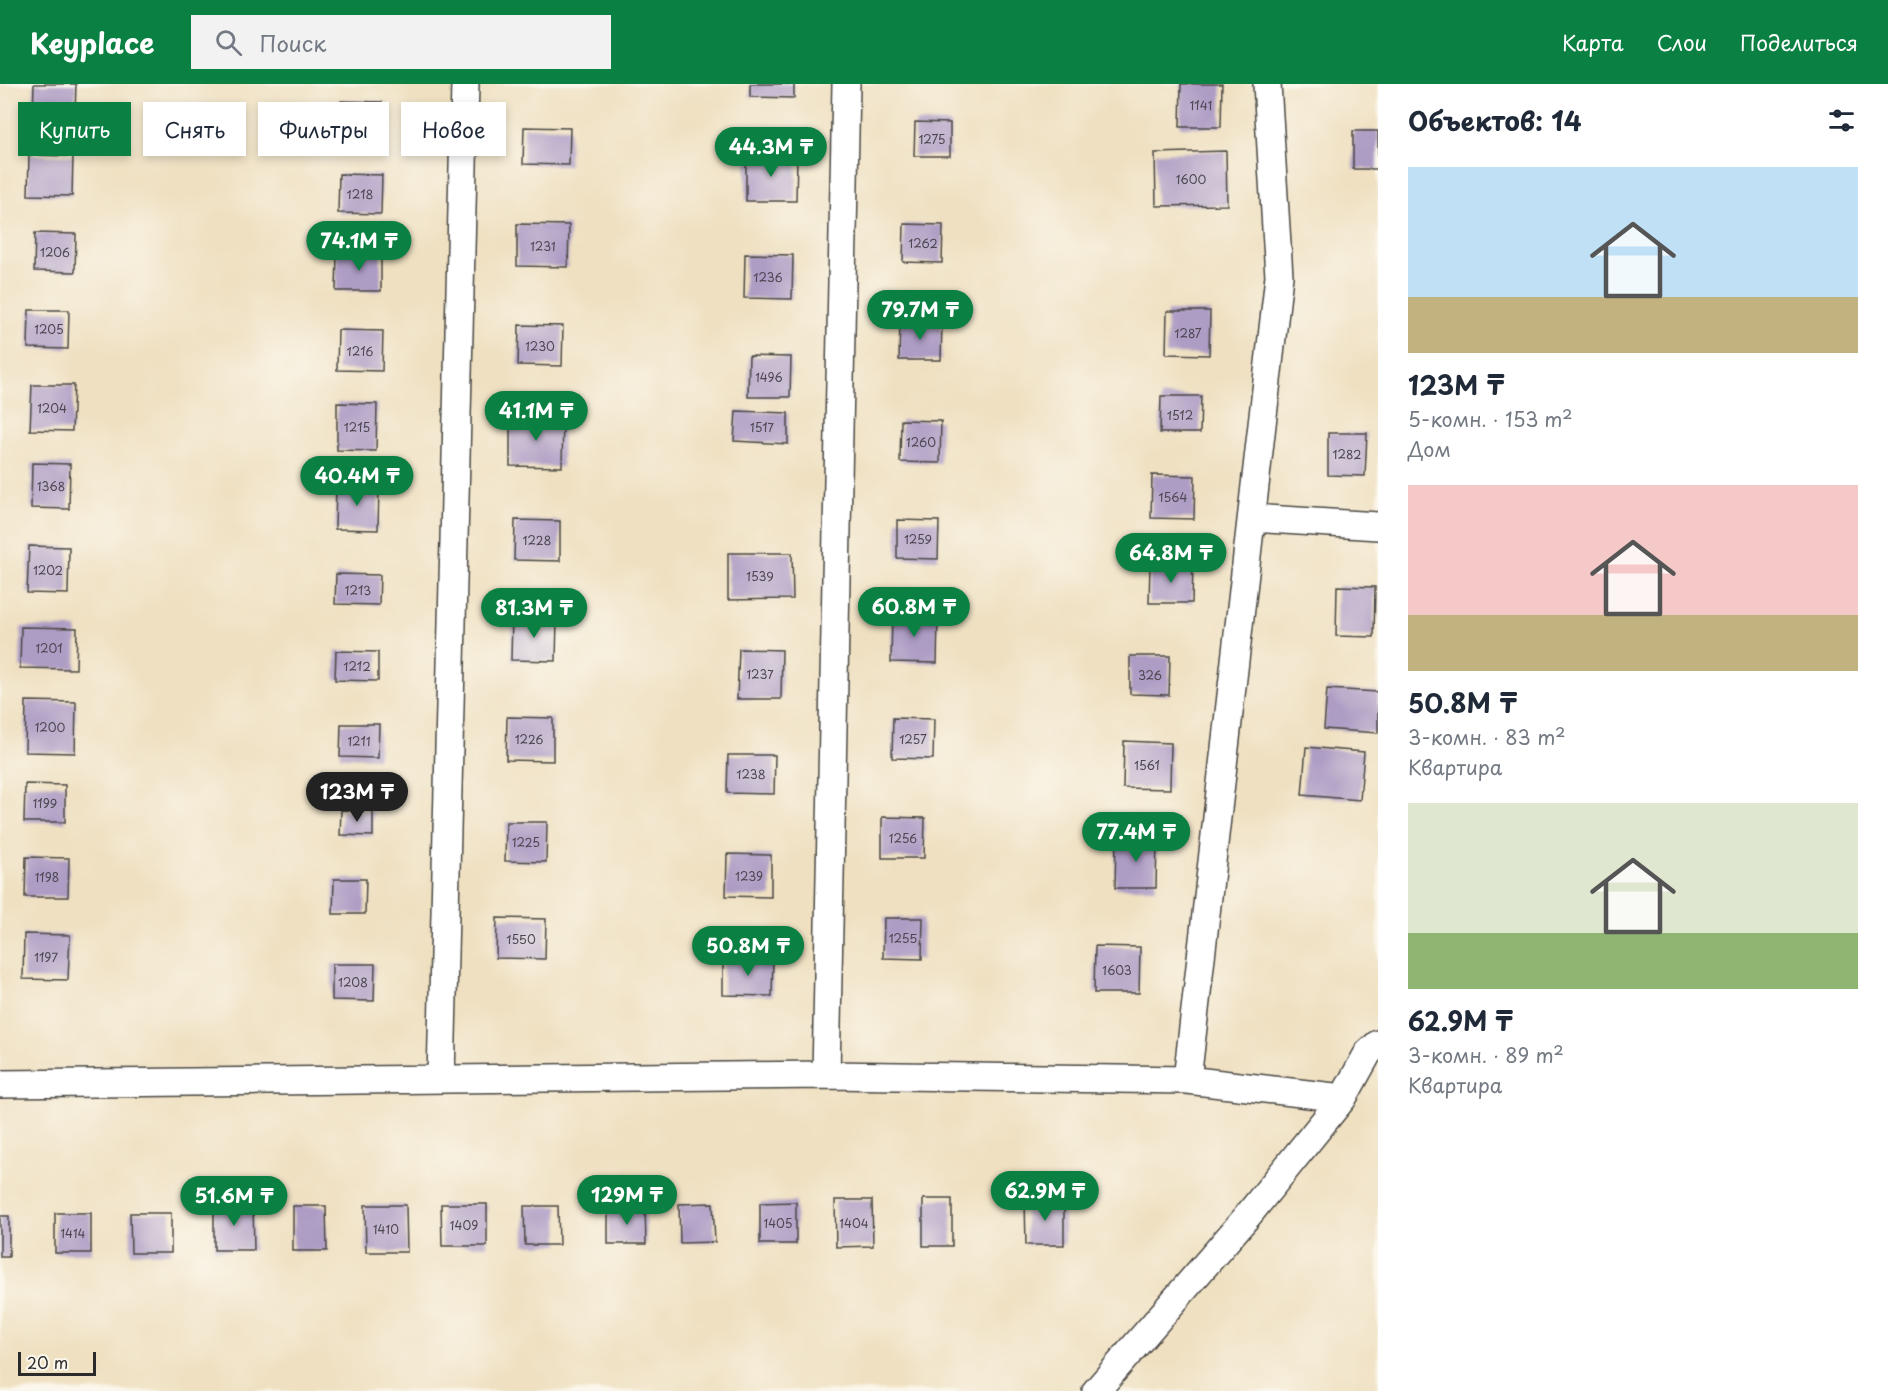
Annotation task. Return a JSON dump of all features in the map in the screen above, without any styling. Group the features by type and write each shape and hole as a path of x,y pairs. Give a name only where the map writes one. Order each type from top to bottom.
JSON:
{"street":[{"path":"441,1079 465,84"},
{"path":"826,1075 846,84"},
{"path":"1187,1080 1279,276 1267,84"},
{"path":"1252,518 1378,526"},
{"path":"1096,1391 1245,1219 1343,1098 1368,1053 1378,1044"},
{"path":"0,1084 826,1075 1187,1080 1343,1098"}],"building":[{"path":"34,84 76,84 75,102 33,102"},
{"path":"750,84 794,84 794,98 750,97"},
{"path":"1181,84 1222,84 1221,127 1180,127"},
{"path":"915,122 950,123 950,156 914,156"},
{"path":"524,127 570,128 569,165 523,164"},
{"path":"1353,131 1378,131 1378,169 1353,169"},
{"path":"1226,151 1227,205 1156,206 1155,153"},
{"path":"746,155 797,156 796,201 746,201"},
{"path":"29,156 73,156 72,196 28,195"},
{"path":"339,174 382,175 381,214 338,213"},
{"path":"517,224 569,225 568,267 517,266"},
{"path":"904,224 943,225 942,263 903,262"},
{"path":"35,233 76,234 75,272 34,271"},
{"path":"337,252 381,253 381,291 336,291"},
{"path":"745,254 793,255 792,299 744,298"},
{"path":"29,310 69,310 68,349 28,348"},
{"path":"1167,311 1210,311 1209,355 1166,354"},
{"path":"900,322 942,323 941,360 899,360"},
{"path":"519,325 563,326 562,366 518,365"},
{"path":"338,330 383,331 382,371 337,370"},
{"path":"749,356 791,357 790,397 748,397"},
{"path":"32,385 74,385 72,431 30,430"},
{"path":"1161,396 1201,396 1200,433 1160,433"},
{"path":"337,403 377,404 376,451 337,450"},
{"path":"736,411 788,413 788,444 734,441"},
{"path":"510,418 563,419 562,467 510,466"},
{"path":"901,420 941,421 940,463 900,462"},
{"path":"1328,433 1367,433 1365,476 1328,475"},
{"path":"32,463 70,464 69,509 31,508"},
{"path":"1152,475 1195,476 1194,519 1151,518"},
{"path":"336,485 379,486 378,530 335,529"},
{"path":"515,520 560,521 560,561 514,560"},
{"path":"897,520 939,521 938,559 897,558"},
{"path":"29,546 69,547 68,594 27,593"},
{"path":"728,553 792,553 793,599 728,600"},
{"path":"1150,564 1193,565 1192,603 1149,603"},
{"path":"336,574 380,575 379,605 335,604"},
{"path":"1337,586 1375,587 1374,637 1336,636"},
{"path":"892,613 938,614 937,663 891,662"},
{"path":"512,616 557,617 556,661 511,660"},
{"path":"21,627 77,628 76,669 20,668"},
{"path":"739,649 782,650 781,699 737,699"},
{"path":"336,651 378,652 378,681 335,680"},
{"path":"1130,656 1170,656 1169,695 1130,694"},
{"path":"1327,689 1378,692 1378,733 1324,729"},
{"path":"26,701 76,702 75,753 25,752"},
{"path":"507,717 553,718 553,761 506,760"},
{"path":"893,718 934,719 933,759 892,758"},
{"path":"341,724 379,724 378,758 340,757"},
{"path":"1124,741 1171,743 1170,789 1123,788"},
{"path":"1306,747 1364,752 1360,800 1302,795"},
{"path":"728,755 775,755 774,794 727,793"},
{"path":"25,784 65,785 65,822 24,822"},
{"path":"341,810 373,811 373,836 340,835"},
{"path":"882,817 925,818 924,858 882,858"},
{"path":"506,822 547,822 546,862 505,861"},
{"path":"1116,838 1157,838 1156,888 1115,888"},
{"path":"727,854 771,855 771,897 726,896"},
{"path":"26,857 69,858 68,897 25,897"},
{"path":"334,879 366,879 365,914 333,914"},
{"path":"497,918 546,919 545,959 496,958"},
{"path":"884,918 923,918 922,959 883,958"},
{"path":"24,934 70,935 68,980 23,979"},
{"path":"1095,946 1140,947 1139,993 1094,993"},
{"path":"723,958 773,959 772,996 723,995"},
{"path":"332,964 375,964 374,1001 332,1000"},
{"path":"923,1199 952,1199 952,1246 923,1246"},
{"path":"835,1200 872,1200 873,1246 836,1247"},
{"path":"1025,1200 1064,1200 1064,1245 1026,1245"},
{"path":"796,1202 796,1244 760,1244 760,1203"},
{"path":"713,1203 715,1242 680,1243 679,1204"},
{"path":"214,1204 253,1204 254,1250 214,1250"},
{"path":"441,1204 487,1204 487,1246 442,1246"},
{"path":"365,1205 406,1205 407,1252 366,1252"},
{"path":"293,1206 326,1206 327,1251 293,1251"},
{"path":"524,1206 558,1206 559,1245 525,1245"},
{"path":"645,1207 646,1244 608,1244 608,1208"},
{"path":"55,1213 91,1213 91,1253 55,1253"},
{"path":"130,1213 171,1213 171,1253 131,1253"},
{"path":"0,1216 9,1216 9,1257 0,1257"}]}
